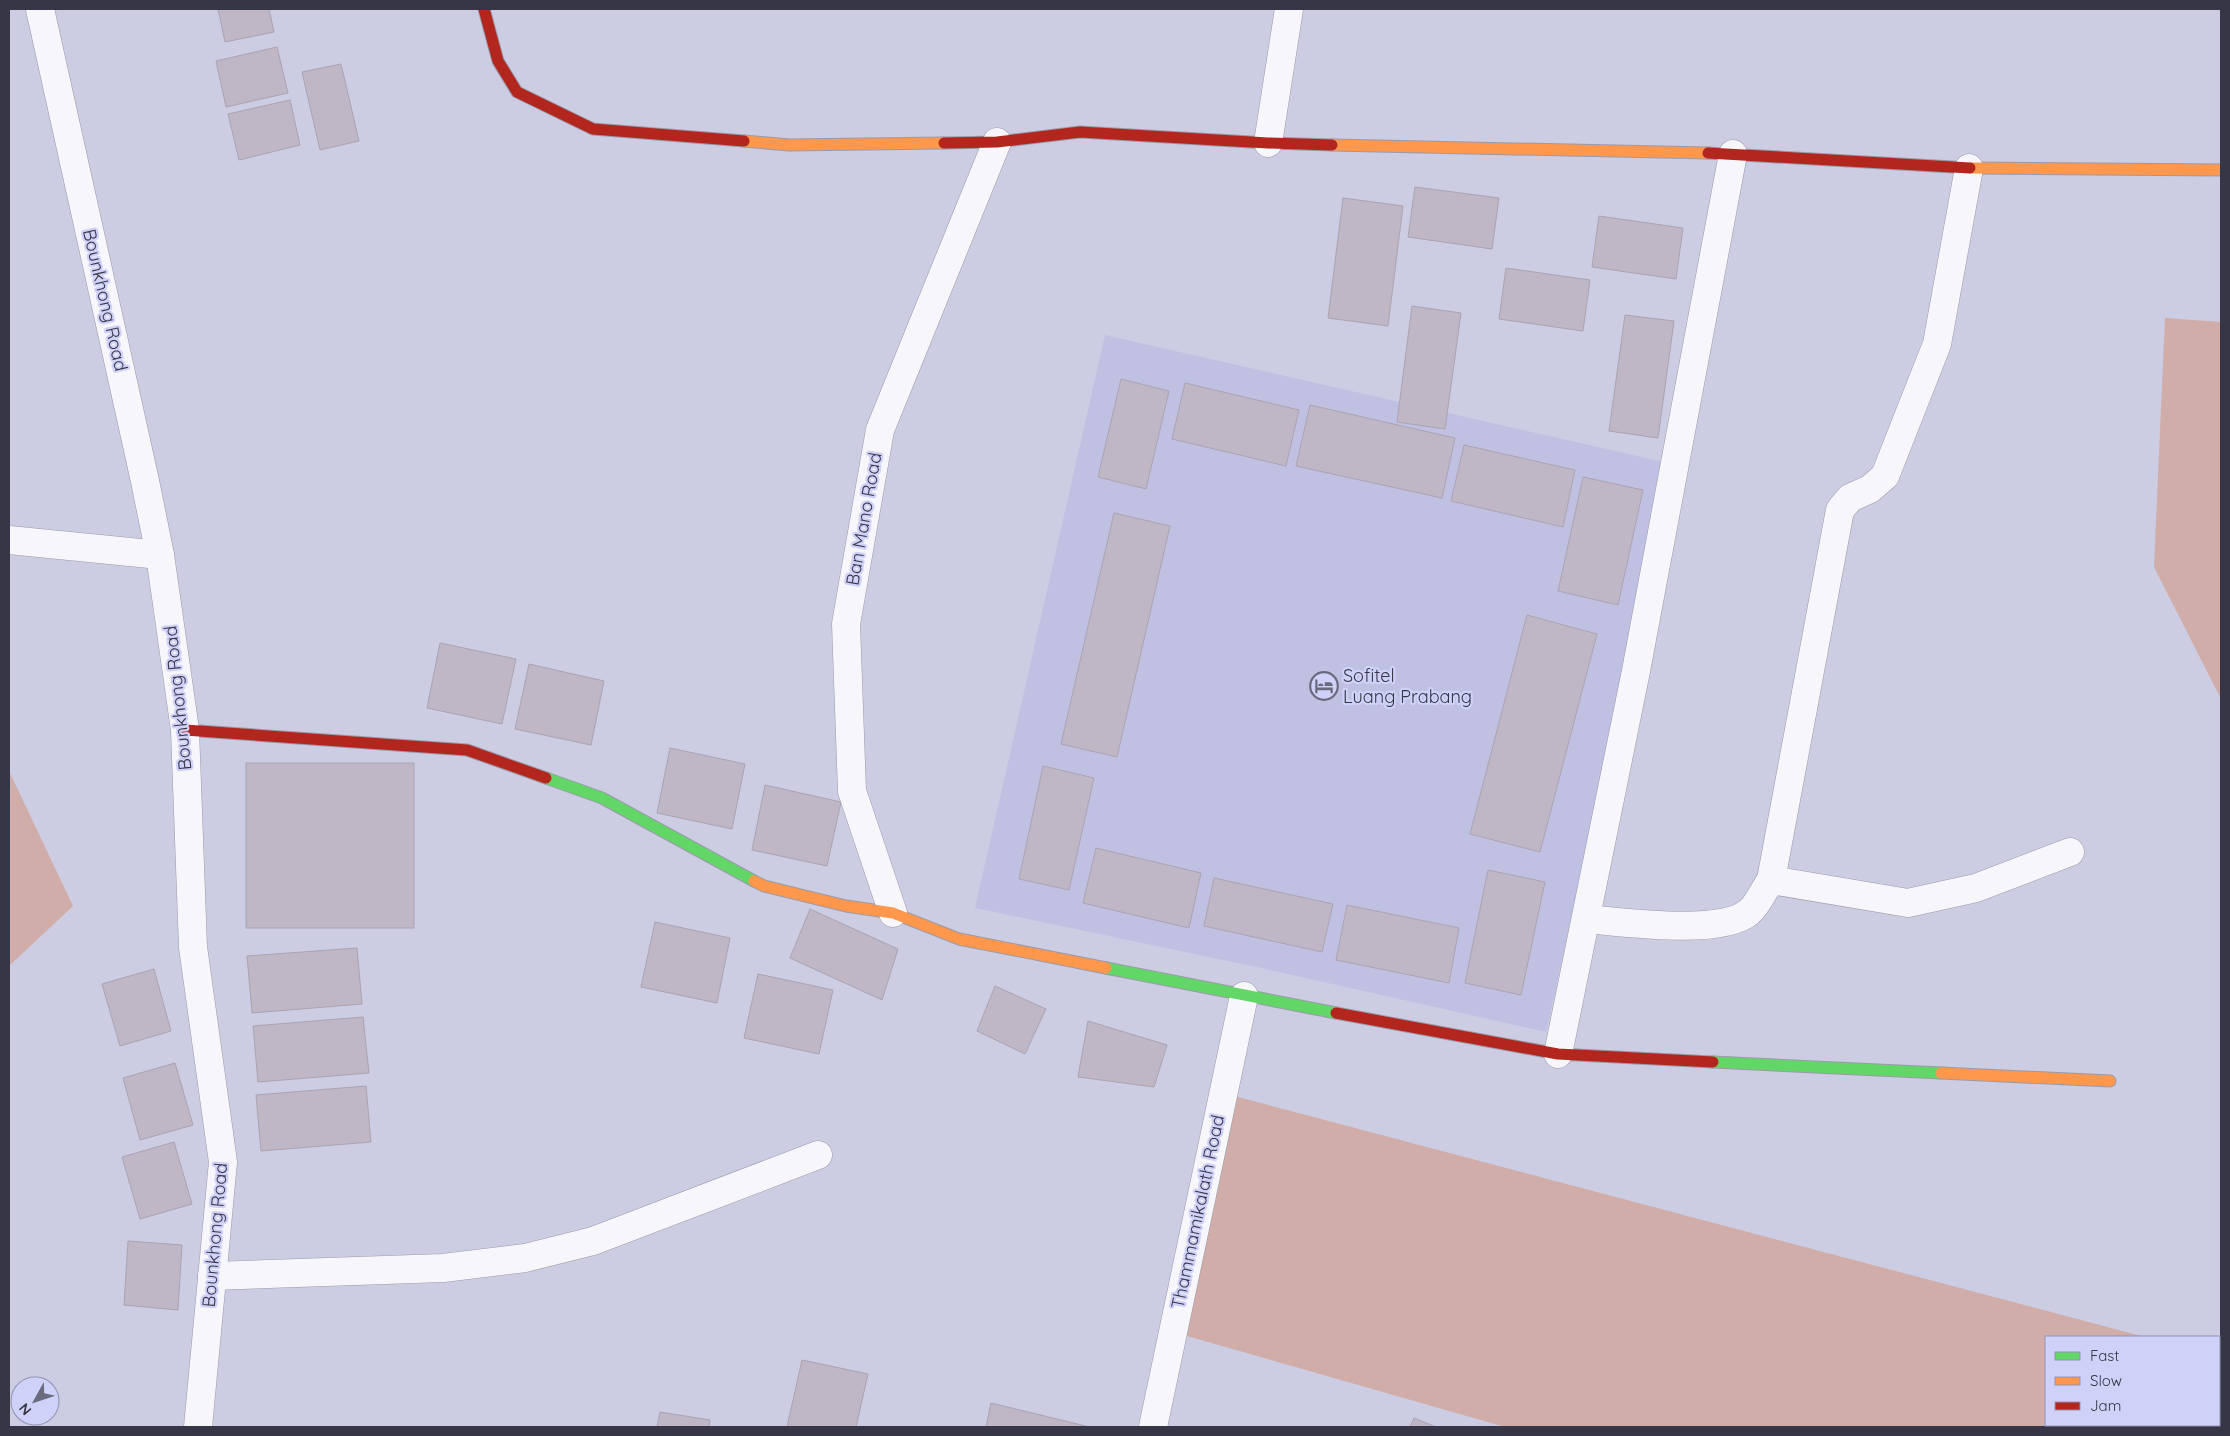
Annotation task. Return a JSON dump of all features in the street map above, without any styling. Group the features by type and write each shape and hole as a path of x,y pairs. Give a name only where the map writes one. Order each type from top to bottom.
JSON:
{"street":[{"name":"Bounkhong Road","path":"40,9 146,481 160,555 185,730 193,947 223,1162 198,1427"},
{"path":"484,9 498,61 517,92 593,129 790,144 997,142 1080,132 1268,143 1732,154 1969,168 2221,170"},
{"path":"1268,143 1288,9"},
{"name":"Ban Mano Road","path":"893,913 852,791 846,624 880,430 997,142"},
{"path":"1558,1054 1636,671 1732,154"},
{"path":"1586,919 1688,927 1724,923 1749,912 1771,880 1840,510 1850,498 1870,489 1885,476 1937,344 1969,168"},
{"path":"9,540 160,555"},
{"path":"185,730 467,750 602,798 764,886 846,906 893,913 960,939 1244,996 1558,1054 2110,1081"},
{"path":"1771,880 1908,903 1976,888 2070,852"},
{"name":"Thammamikalath Road","path":"1153,1427 1244,996"},
{"path":"212,1276 443,1268 525,1258 593,1241 818,1155"}],"shaded area":[{"path":"2165,318 2221,322 2221,699 2154,567"},
{"name":"Sofitel Luang Prabang","path":"1105,335 1672,464 1546,1032 1266,969 975,908"},
{"path":"9,771 73,906 9,966"},
{"path":"1223,1093 2141,1336 2045,1336 2045,1426 2184,1426 1505,1427 1173,1332"}],"water":[{"path":"2221,1403 2221,1427 2133,1427 2220,1426"}],"building":[{"path":"218,9 269,9 274,32 225,42"},
{"path":"277,47 288,93 226,107 216,61"},
{"path":"341,64 359,141 320,150 302,72"},
{"path":"290,100 300,145 239,160 228,114"},
{"path":"1415,187 1499,198 1492,249 1408,237"},
{"path":"1343,198 1403,206 1388,326 1328,318"},
{"path":"1599,216 1683,228 1676,279 1592,267"},
{"path":"1506,268 1590,280 1583,331 1499,319"},
{"path":"1412,306 1461,313 1445,429 1397,422"},
{"path":"1625,315 1674,321 1658,438 1609,431"},
{"path":"1121,379 1169,391 1146,489 1098,477"},
{"path":"1185,383 1299,410 1286,466 1172,439"},
{"path":"1310,405 1455,438 1442,498 1296,466"},
{"path":"1464,445 1575,470 1563,527 1451,501"},
{"path":"1583,477 1643,490 1618,605 1558,591"},
{"path":"1114,513 1170,526 1117,757 1061,744"},
{"path":"1527,615 1597,634 1540,852 1470,834"},
{"path":"440,643 516,659 502,724 427,708"},
{"path":"529,664 604,681 591,745 515,729"},
{"path":"670,748 745,764 732,829 657,813"},
{"path":"246,763 414,763 414,928 246,928"},
{"path":"1043,766 1094,778 1069,890 1019,879"},
{"path":"765,785 841,802 827,866 752,850"},
{"path":"1096,848 1201,873 1189,928 1083,903"},
{"path":"1488,870 1545,882 1521,995 1465,983"},
{"path":"1214,878 1333,904 1322,952 1204,926"},
{"path":"1347,905 1459,928 1449,983 1336,960"},
{"path":"810,909 898,949 882,1000 790,958"},
{"path":"655,922 730,938 717,1003 641,987"},
{"path":"357,948 362,1004 252,1013 247,956"},
{"path":"154,969 171,1031 120,1046 102,984"},
{"path":"758,974 833,990 819,1054 744,1038"},
{"path":"995,986 1046,1009 1025,1054 977,1031"},
{"path":"363,1017 369,1073 258,1082 253,1026"},
{"path":"1088,1021 1167,1045 1154,1087 1078,1077"},
{"path":"175,1063 193,1125 140,1140 123,1078"},
{"path":"366,1086 371,1142 261,1151 256,1095"},
{"path":"174,1142 192,1204 140,1219 122,1157"},
{"path":"128,1241 182,1245 178,1310 124,1305"},
{"path":"802,1360 868,1374 856,1427 787,1427"},
{"path":"991,1403 1090,1427 986,1427"},
{"path":"660,1412 710,1420 709,1427 657,1427"},
{"path":"1414,1418 1436,1427 1410,1427"}],"traffic: fast":[{"path":"546,778 602,798 754,881"},
{"path":"1106,968 1336,1013"},
{"path":"1713,1062 1941,1073"}],"traffic: slow":[{"path":"744,141 789,145 944,143"},
{"path":"1332,145 1708,153"},
{"path":"1970,168 2221,170"},
{"path":"754,881 764,886 846,906 893,913 959,939 1106,968"},
{"path":"1941,1073 2110,1081"}],"traffic: jam":[{"path":"484,9 498,61 517,92 593,129 744,141"},
{"path":"944,143 997,142 1080,132 1332,145"},
{"path":"1708,153 1970,168"},
{"path":"185,730 467,750 546,778"},
{"path":"1336,1013 1558,1054 1713,1062"}],"place":[{"name":"Sofitel Luang Prabang","path":"1324,686"}]}
